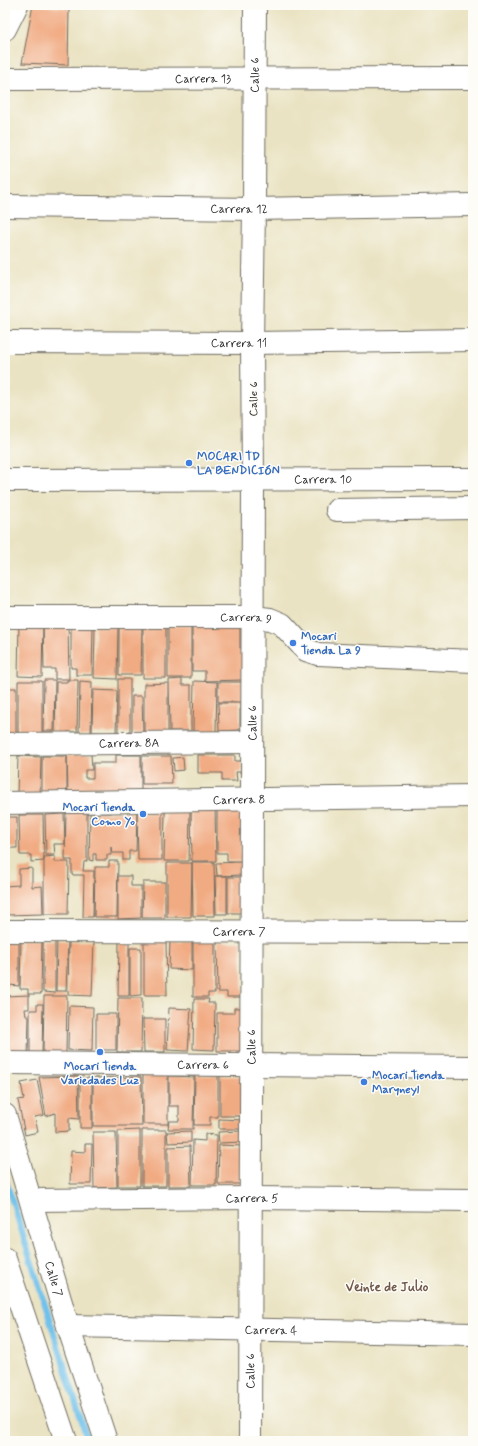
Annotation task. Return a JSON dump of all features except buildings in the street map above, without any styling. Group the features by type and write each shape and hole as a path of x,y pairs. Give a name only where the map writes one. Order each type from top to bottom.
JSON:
{"street":[{"path":"5,29 18,5"},
{"name":"Calle 6","path":"250,1441 253,617 252,343 255,5"},
{"name":"Carrera 13","path":"5,79 473,78"},
{"name":"Carrera 12","path":"5,206 254,209 473,205"},
{"name":"Carrera 11","path":"5,342 252,343 473,340"},
{"name":"Carrera 10","path":"5,480 473,479"},
{"path":"337,510 473,508"},
{"name":"Carrera 9","path":"5,617 253,617 270,619 282,624 306,650 318,654 473,661"},
{"name":"Carrera 8A","path":"5,744 252,742"},
{"name":"Carrera 8","path":"5,803 473,796"},
{"name":"Carrera 7","path":"5,931 473,932"},
{"name":"Carrera 6","path":"5,1063 473,1067"},
{"name":"Calle 7","path":"5,1115 68,1326 106,1441"},
{"name":"Carrera 5","path":"31,1200 251,1198 473,1200"},
{"path":"5,1259 66,1441"},
{"name":"Carrera 4","path":"68,1326 473,1334"}],"waterway":[{"path":"5,1178 88,1441"}],"place":[{"name":"MOCARI TD LA BENDICIÓN","path":"189,463"},
{"name":"Mocari Tienda La 9","path":"293,643"},
{"name":"Mocari Tienda Como Yo","path":"143,814"},
{"name":"Mocari Tienda Variedades Luz","path":"100,1052"},
{"name":"Mocari Tienda Maryneyl","path":"364,1082"}],"district":[{"name":"Veinte de Julio","path":"387,1286"}]}
